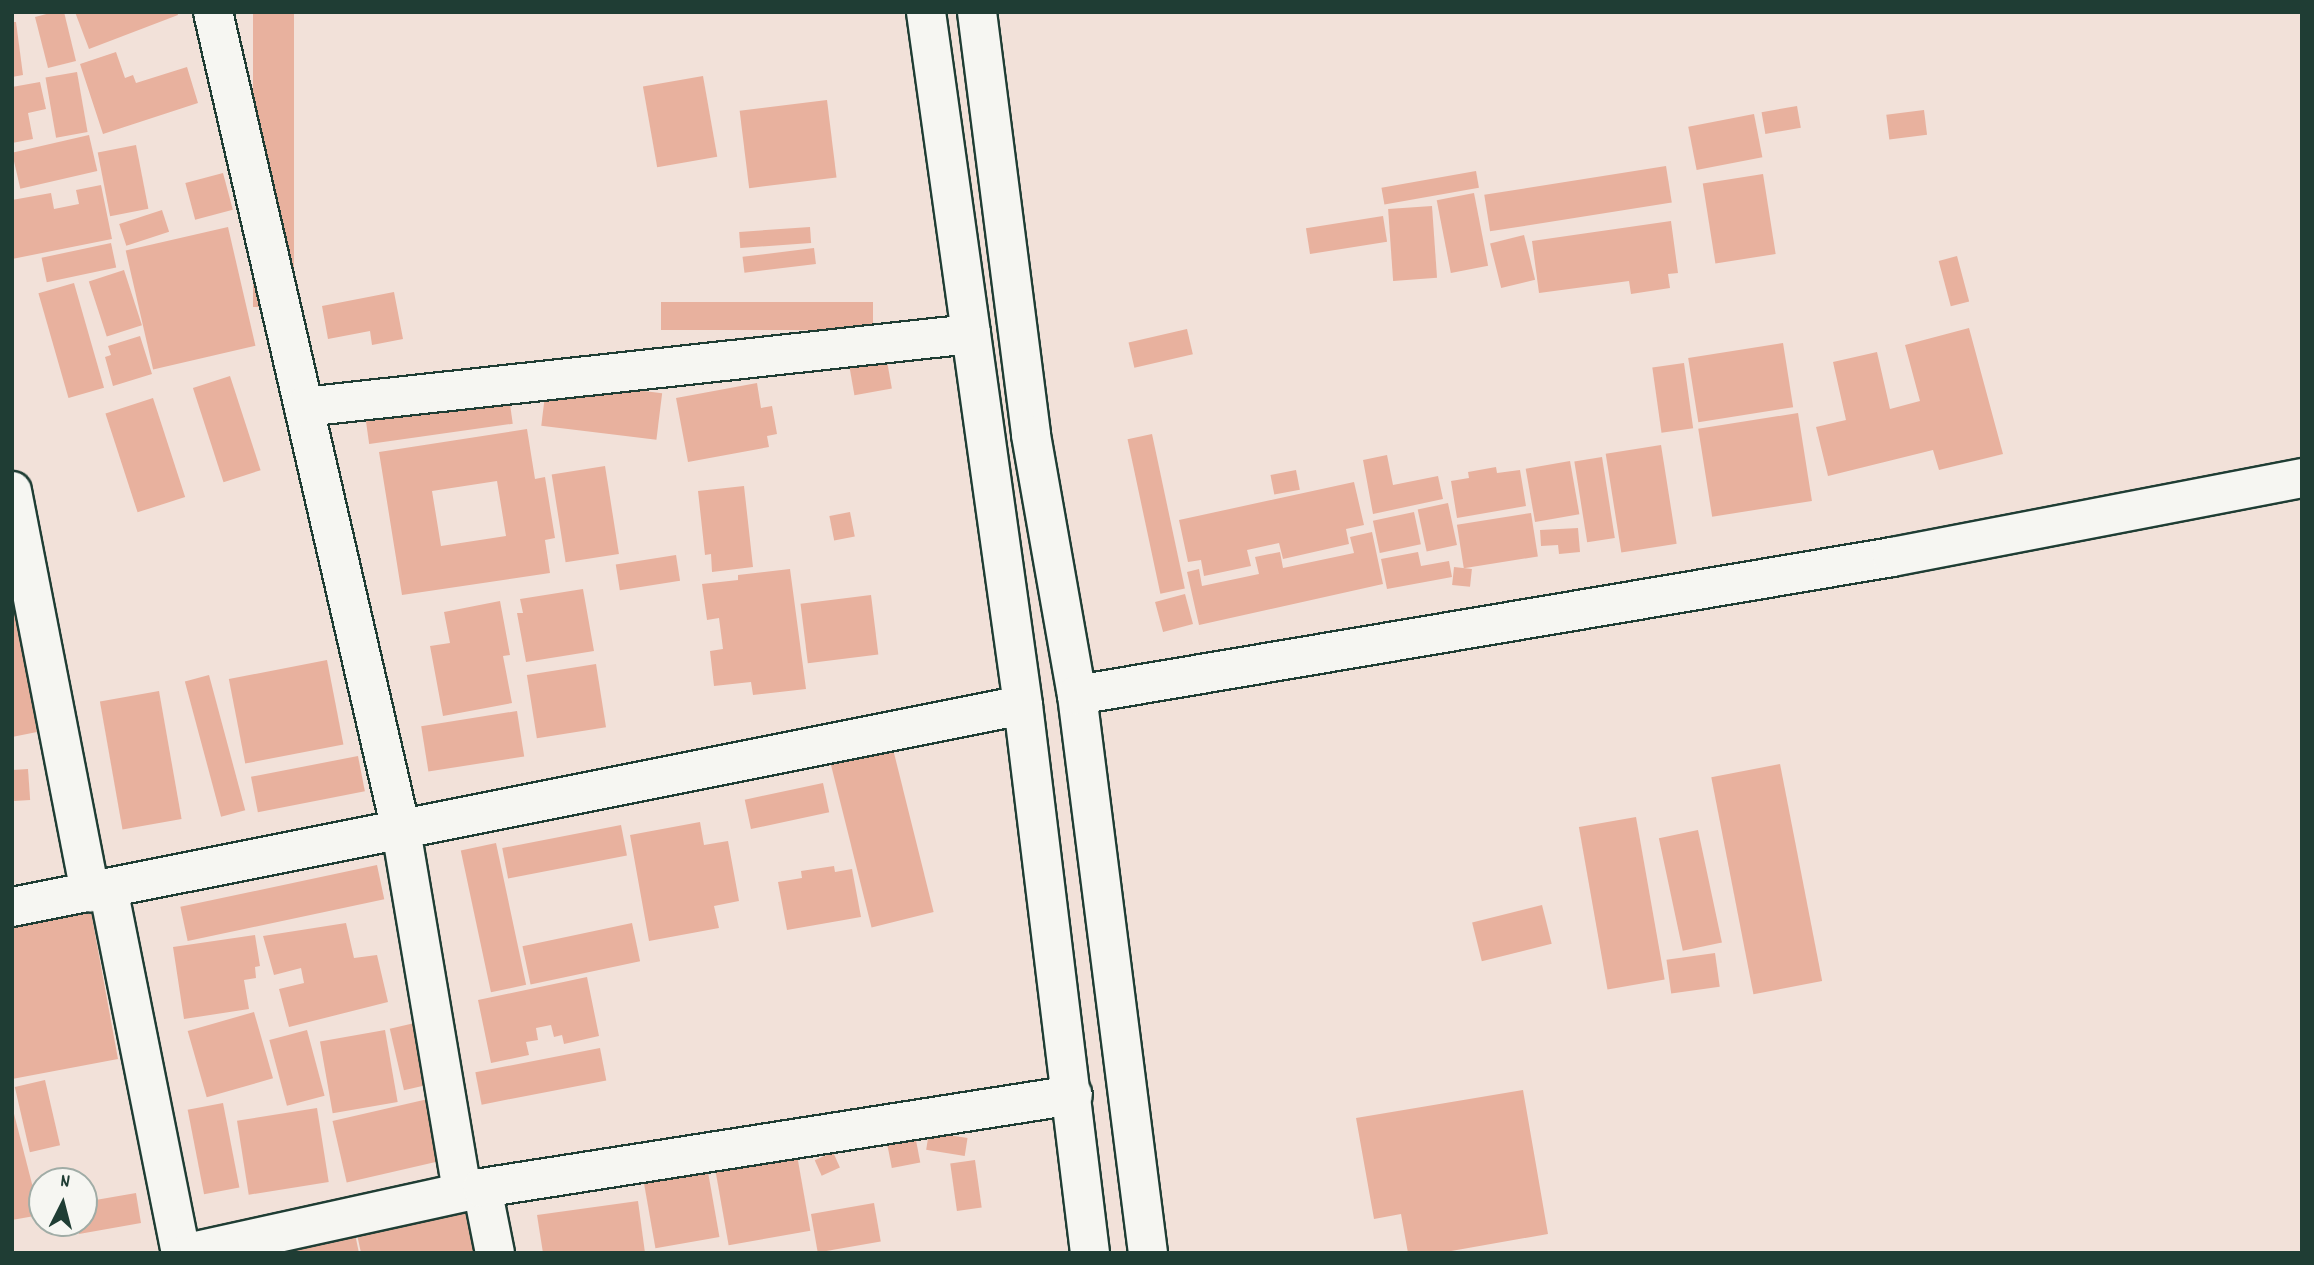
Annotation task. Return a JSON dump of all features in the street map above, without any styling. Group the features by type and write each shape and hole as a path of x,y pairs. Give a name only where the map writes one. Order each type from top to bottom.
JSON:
{"street":[{"path":"213,12 401,830 472,1190 495,1253"},
{"path":"926,12 1023,705 1073,1095 1090,1253"},
{"path":"977,12 1031,435 1077,695 1148,1253"},
{"path":"304,407 971,334"},
{"path":"1077,695 1892,557 2302,478"},
{"path":"12,491 181,1253"},
{"path":"12,907 1023,705"},
{"path":"187,1253 472,1190 1073,1095"}],"building":[{"path":"64,12 76,61 48,68 35,17"},
{"path":"75,12 177,12 178,15 89,49"},
{"path":"253,12 294,12 294,307 253,307"},
{"path":"12,22 16,22 23,75 12,77"},
{"path":"116,52 125,78 133,75 136,83 187,67 198,103 103,134 80,64"},
{"path":"77,72 88,132 56,138 45,78"},
{"path":"703,76 717,157 657,167 643,87"},
{"path":"40,82 46,109 28,113 33,139 12,143 12,87"},
{"path":"827,100 837,177 749,188 740,111"},
{"path":"1797,106 1801,128 1765,134 1762,112"},
{"path":"1924,110 1927,135 1889,139 1886,115"},
{"path":"1754,114 1762,157 1697,170 1688,127"},
{"path":"89,135 97,171 20,189 12,153"},
{"path":"136,145 148,209 110,216 98,152"},
{"path":"1666,166 1672,203 1490,231 1484,195"},
{"path":"1476,171 1479,188 1384,204 1381,188"},
{"path":"223,173 233,210 195,220 185,183"},
{"path":"1763,174 1776,254 1715,264 1703,184"},
{"path":"101,185 112,239 12,259 12,200 51,193 54,209 79,204 76,190"},
{"path":"1474,193 1488,266 1451,273 1437,200"},
{"path":"1432,206 1437,278 1393,281 1388,209"},
{"path":"162,210 169,232 126,246 119,224"},
{"path":"1383,216 1387,242 1310,254 1306,228"},
{"path":"1671,221 1678,273 1668,274 1670,288 1631,294 1629,281 1539,293 1532,241"},
{"path":"228,227 255,346 153,369 126,251"},
{"path":"810,227 811,243 740,248 739,232"},
{"path":"1524,235 1535,280 1501,288 1490,243"},
{"path":"111,243 116,267 47,282 42,258"},
{"path":"814,248 816,264 744,273 743,257"},
{"path":"1957,256 1969,301 1951,306 1939,261"},
{"path":"124,270 142,325 107,337 89,281"},
{"path":"74,283 104,388 68,398 38,293"},
{"path":"394,292 403,339 372,345 370,331 328,339 322,306"},
{"path":"661,302 873,302 873,330 661,330"},
{"path":"1969,328 2003,454 1939,470 1933,450 1828,476 1816,427 1846,420 1833,362 1877,352 1890,409 1920,401 1905,345"},
{"path":"1187,329 1193,354 1134,368 1129,342"},
{"path":"140,336 152,374 113,386 105,357 111,355 108,346"},
{"path":"1783,343 1793,407 1698,422 1688,358"},
{"path":"887,361 892,389 854,395 850,368"},
{"path":"1684,363 1693,428 1661,433 1652,367"},
{"path":"230,376 261,470 224,482 193,388"},
{"path":"547,379 662,393 656,440 541,426"},
{"path":"757,383 761,408 772,406 777,434 767,436 769,447 688,462 676,398"},
{"path":"509,397 513,424 369,444 365,417"},
{"path":"153,398 185,497 138,512 105,413"},
{"path":"1798,413 1812,501 1712,517 1698,429"},
{"path":"527,429 535,479 545,477 555,538 545,540 550,573 402,595 379,452","holes":["497,481 506,536 441,546 432,491"]},
{"path":"1152,434 1185,589 1160,594 1128,439"},
{"path":"1661,445 1677,544 1621,553 1606,454"},
{"path":"1387,455 1393,485 1438,476 1443,499 1373,514 1363,460"},
{"path":"1602,457 1615,538 1587,542 1574,461"},
{"path":"1570,461 1579,514 1535,522 1526,469"},
{"path":"605,466 619,554 566,562 552,474"},
{"path":"1496,467 1497,473 1520,470 1526,506 1457,518 1451,481 1469,478 1468,472"},
{"path":"1296,470 1300,490 1274,495 1270,475"},
{"path":"1354,482 1364,525 1346,529 1349,544 1283,559 1279,543 1247,550 1251,566 1204,576 1201,560 1188,562 1179,520"},
{"path":"744,486 753,567 712,572 711,554 705,555 698,491"},
{"path":"1448,503 1457,545 1427,552 1418,509"},
{"path":"850,512 855,537 834,541 829,516"},
{"path":"1414,512 1421,544 1380,553 1373,521"},
{"path":"1531,513 1538,556 1464,568 1457,525"},
{"path":"1578,528 1580,552 1559,554 1558,545 1541,546 1540,530"},
{"path":"1372,532 1383,584 1199,625 1187,572 1199,569 1202,586 1259,574 1255,557 1280,552 1283,568 1354,553 1350,537"},
{"path":"1418,552 1421,566 1449,561 1452,577 1387,589 1381,559"},
{"path":"676,555 680,581 620,590 616,565"},
{"path":"1454,567 1472,569 1470,587 1452,585"},
{"path":"790,569 806,689 753,695 751,682 714,686 710,651 723,649 719,618 707,620 702,584 738,580 738,575"},
{"path":"583,589 594,651 526,662 517,613 523,613 520,599"},
{"path":"1185,594 1193,624 1163,632 1155,602"},
{"path":"871,595 878,655 808,663 801,604"},
{"path":"500,601 510,655 503,656 512,703 443,716 430,646 450,643 444,612"},
{"path":"16,607 37,732 12,737 12,608"},
{"path":"327,660 343,744 245,764 229,679"},
{"path":"596,664 606,727 537,738 527,675"},
{"path":"209,675 245,810 221,817 185,681"},
{"path":"159,691 182,819 122,829 100,701"},
{"path":"517,711 524,756 428,772 421,726"},
{"path":"893,749 934,912 872,927 831,764"},
{"path":"358,756 365,791 258,812 251,777"},
{"path":"1780,764 1822,981 1753,994 1711,777"},
{"path":"28,769 30,800 14,801 12,770"},
{"path":"823,783 829,812 751,829 745,800"},
{"path":"1636,817 1665,979 1608,990 1579,827"},
{"path":"700,822 704,845 728,841 739,901 714,906 719,928 649,941 630,835"},
{"path":"621,825 627,855 508,879 502,848"},
{"path":"1698,830 1722,942 1683,951 1659,838"},
{"path":"496,843 526,985 491,992 461,850"},
{"path":"377,865 384,899 188,941 180,907"},
{"path":"834,866 835,872 852,869 861,917 787,930 778,882 802,878 801,871"},
{"path":"1542,905 1552,944 1482,961 1472,922"},
{"path":"91,912 118,1059 12,1079 12,926"},
{"path":"346,923 354,958 377,955 388,1002 289,1027 279,989 304,983 301,968 274,975 263,936"},
{"path":"632,923 640,961 531,984 522,946"},
{"path":"255,935 260,966 255,967 256,978 244,980 249,1009 184,1019 173,947"},
{"path":"1715,953 1720,987 1671,993 1666,960"},
{"path":"587,977 599,1036 564,1044 562,1035 554,1037 551,1025 536,1028 538,1040 526,1042 529,1055 491,1063 478,1000"},
{"path":"254,1012 273,1078 207,1097 188,1031"},
{"path":"419,1022 433,1083 404,1090 390,1029"},
{"path":"307,1030 325,1096 287,1106 269,1040"},
{"path":"385,1030 398,1102 333,1113 320,1041"},
{"path":"600,1048 606,1080 482,1105 475,1072"},
{"path":"45,1080 60,1145 30,1152 15,1087"},
{"path":"1523,1090 1548,1234 1440,1253 1408,1253 1401,1214 1374,1219 1356,1118"},
{"path":"428,1099 442,1160 347,1182 333,1121"},
{"path":"223,1103 239,1187 204,1194 188,1110"},
{"path":"12,1106 28,1168 28,1217 12,1220"},
{"path":"317,1108 329,1182 249,1195 237,1121"},
{"path":"914,1130 920,1162 892,1168 886,1136"},
{"path":"929,1132 968,1138 965,1156 926,1150"},
{"path":"833,1152 840,1168 822,1176 815,1160"},
{"path":"797,1155 810,1231 729,1245 715,1169"},
{"path":"975,1160 982,1208 957,1211 950,1163"},
{"path":"708,1172 719,1237 655,1248 644,1183"},
{"path":"136,1193 141,1223 98,1231 98,1200"},
{"path":"638,1201 645,1253 543,1253 537,1215"},
{"path":"874,1203 881,1241 818,1253 811,1214"},
{"path":"468,1205 477,1253 361,1253 355,1225"},
{"path":"355,1234 359,1253 259,1253"}]}
